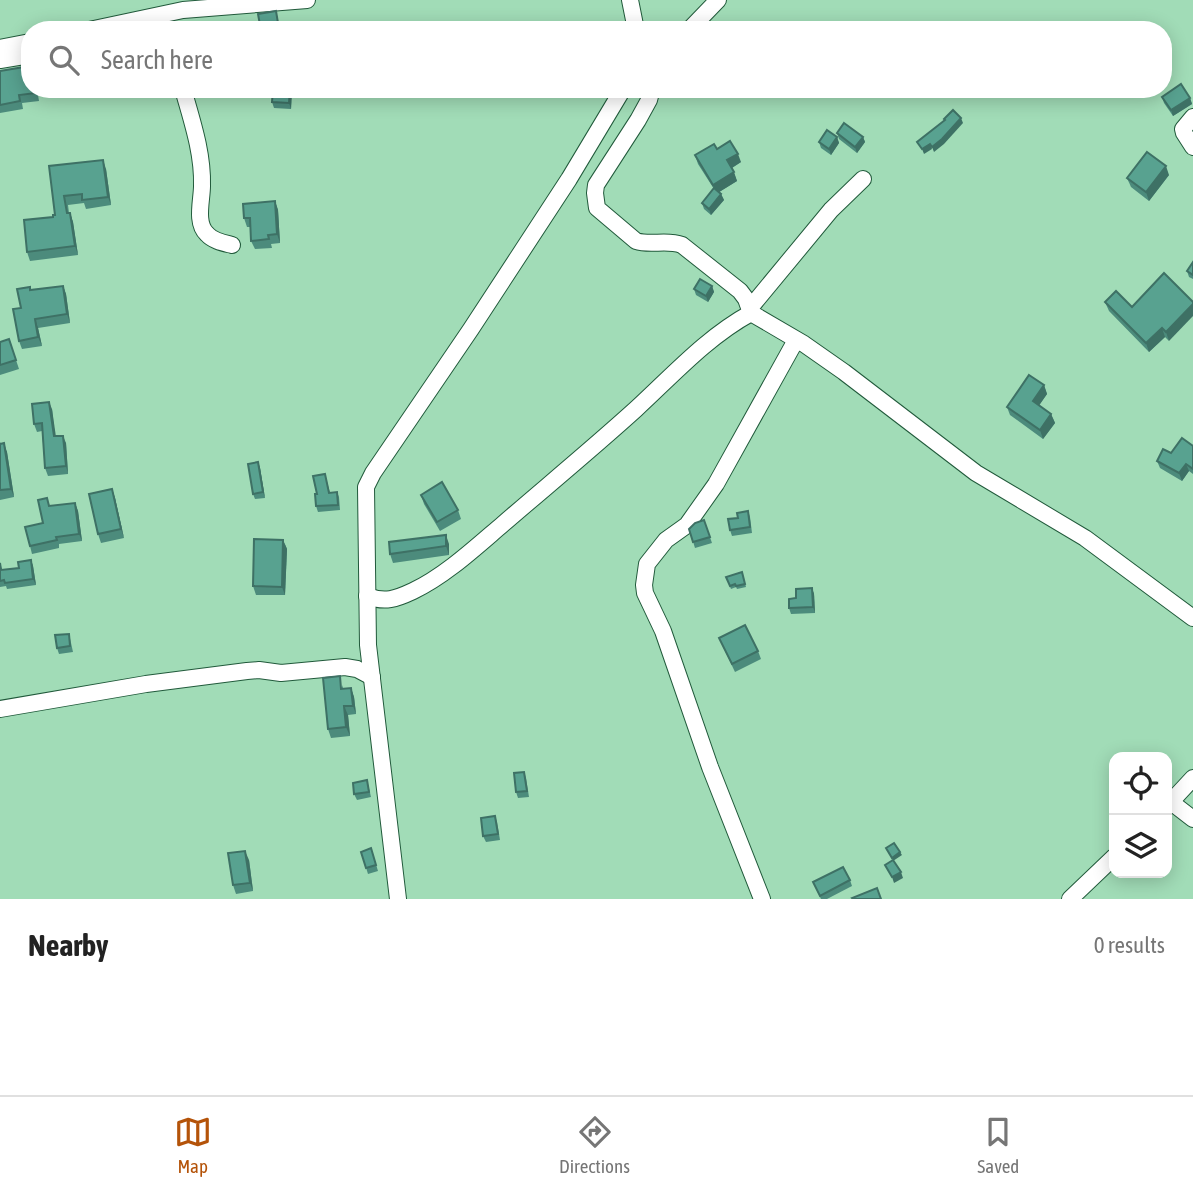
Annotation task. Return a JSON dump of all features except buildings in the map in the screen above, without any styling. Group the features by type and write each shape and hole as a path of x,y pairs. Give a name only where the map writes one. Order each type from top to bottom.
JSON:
{"street":[{"path":"131,21 183,10 307,0"},
{"path":"630,0 634,21"},
{"path":"698,21 718,0"},
{"path":"0,48 21,44"},
{"path":"0,60 21,56"},
{"path":"185,98 201,155 201,223 206,234 232,245"},
{"path":"398,899 368,645 366,487 569,179 618,98"},
{"path":"650,98 596,185 597,208 636,241 647,244 682,244 740,291 750,310 844,372 976,473 1085,538 1193,618"},
{"path":"1193,117 1183,129 1193,147"},
{"path":"368,596 377,600 390,600 411,592 440,576 490,535 708,343 750,310 831,210 863,179"},
{"path":"762,899 710,767 663,631 645,593 644,584 647,564 666,540 687,525 716,484 796,340"},
{"path":"0,709 134,686 247,671 281,673 345,667 372,677"},
{"path":"1172,801 1193,778"},
{"path":"1172,806 1193,819"},
{"path":"1070,899 1109,862"}]}
